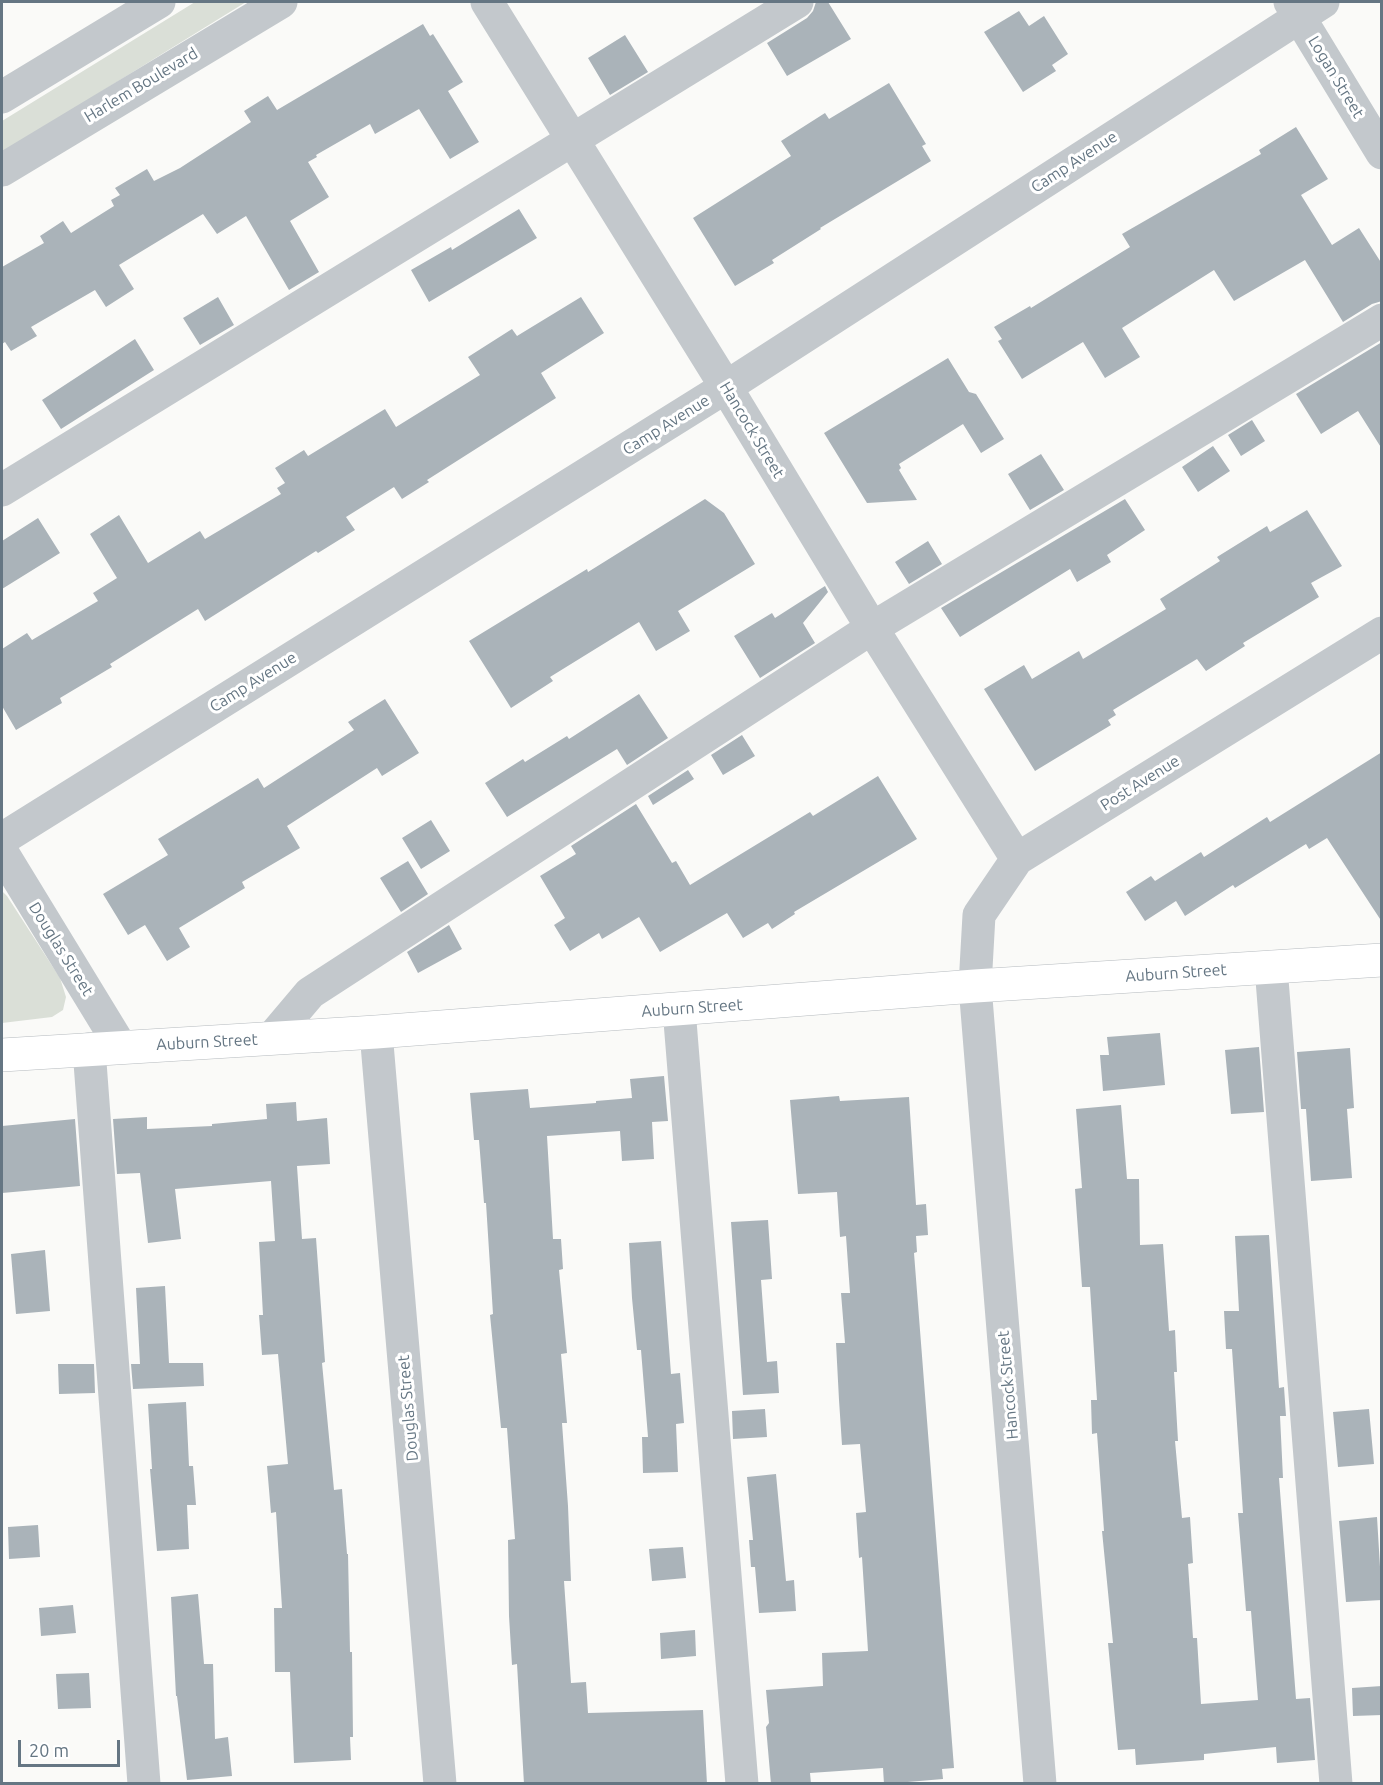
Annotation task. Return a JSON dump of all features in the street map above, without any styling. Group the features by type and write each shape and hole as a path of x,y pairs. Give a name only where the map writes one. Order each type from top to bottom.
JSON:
{"main road":[{"name":"Auburn Street","path":"2,1055 376,1032 975,986 1382,960"}],"street":[{"path":"2,97 159,2"},
{"name":"Harlem Boulevard","path":"2,170 281,2"},
{"name":"Hancock Street","path":"487,2 726,387 872,628 1017,859"},
{"path":"2,490 797,2"},
{"name":"Logan Street","path":"1304,6 1382,153"},
{"name":"Camp Avenue","path":"2,839 726,387 1304,6"},
{"path":"272,1038 310,993 872,628 1382,320"},
{"name":"Post Avenue","path":"975,986 979,915 1017,859 1382,633"},
{"name":"Douglas Street","path":"2,852 121,1047"},
{"path":"1271,967 1336,1784"},
{"name":"Hancock Street","path":"975,986 1040,1784"},
{"path":"679,1009 742,1784"},
{"name":"Douglas Street","path":"376,1032 440,1784"},
{"path":"89,1049 144,1784"}],"shaded area":[{"path":"195,2 246,2 2,153 2,121"},
{"path":"2,891 60,978 66,997 63,1010 52,1017 2,1023"}],"building":[{"path":"816,2 828,2 851,39 787,76 767,43 807,18"},
{"path":"1019,11 1029,26 1044,16 1068,54 1052,65 1056,71 1023,92 984,32"},
{"path":"423,24 430,36 433,34 463,82 448,91 479,142 450,159 419,109 375,134 370,124 316,155 317,157 308,162 329,197 290,221 319,272 289,290 246,216 217,234 203,214 119,265 134,289 106,307 95,290 31,327 37,336 11,351 5,342 2,344 2,267 44,243 40,236 63,221 71,233 114,206 111,200 120,195 115,188 147,169 154,181 180,168 251,122 244,111 268,96 277,110"},
{"path":"625,35 648,72 610,95 588,58"},
{"path":"889,83 926,144 922,146 931,161 820,228 772,260 774,263 735,286 693,218 791,156 781,141 825,113 829,119"},
{"path":"1296,127 1328,179 1301,195 1332,245 1359,228 1382,264 1382,301 1372,304 1343,322 1305,260 1234,301 1214,270 1122,328 1140,357 1105,378 1083,342 1022,379 998,341 1002,339 994,327 1030,306 1031,308 1130,247 1122,234 1261,154 1259,150"},
{"path":"519,209 537,238 429,302 411,270 451,247 452,250"},
{"path":"218,297 234,325 200,345 183,318"},
{"path":"581,297 604,333 541,373 556,398 427,480 429,482 402,499 394,487 346,517 355,530 318,553 316,551 205,621 198,609 110,664 112,667 60,698 62,703 16,730 2,706 2,649 27,633 32,640 98,601 93,593 117,578 90,534 119,515 148,563 200,531 205,539 281,494 277,488 285,483 275,468 304,450 308,456 385,409 396,427 480,375 468,357 512,329 517,336"},
{"path":"135,339 154,370 61,429 42,400"},
{"path":"1382,342 1382,449 1358,411 1321,434 1296,394"},
{"path":"948,358 969,392 976,394 1004,439 981,453 963,424 899,464 901,468 899,470 917,500 867,503 824,433"},
{"path":"1252,420 1265,441 1241,456 1228,435"},
{"path":"1213,446 1230,471 1198,492 1182,467"},
{"path":"1041,454 1064,490 1030,510 1008,474"},
{"path":"705,499 724,513 755,564 678,611 690,631 656,651 639,622 550,677 553,681 511,708 469,641 587,569 588,572"},
{"path":"1125,499 1145,530 1107,555 1111,562 1077,582 1070,569 960,637 941,608"},
{"path":"1307,510 1342,566 1311,583 1319,597 1243,643 1245,646 1206,671 1197,659 1113,710 1116,715 1108,720 1111,725 1035,771 984,689 1024,665 1032,679 1079,651 1083,659 1166,609 1160,599 1220,561 1217,557 1267,526 1270,532"},
{"path":"38,518 60,553 2,589 2,541"},
{"path":"928,541 942,564 909,584 895,562"},
{"path":"825,586 828,592 803,623 815,643 760,678 734,636 772,613 775,618"},
{"path":"639,694 668,738 627,765 617,749 507,817 485,783 523,759 525,762 567,736 569,739"},
{"path":"385,699 419,753 382,776 377,768 287,826 300,848 242,882 245,888 179,928 190,947 167,961 145,925 128,935 103,894 168,855 158,839 258,778 264,788 354,730 348,722"},
{"path":"742,735 755,756 723,775 711,755"},
{"path":"1382,752 1382,922 1327,838 1309,849 1306,844 1235,888 1233,885 1185,916 1176,901 1145,921 1126,892 1151,876 1155,881 1201,852 1204,857 1267,817 1270,822"},
{"path":"688,770 694,779 653,805 648,796"},
{"path":"878,776 917,839 794,912 795,914 772,929 768,923 743,938 727,913 660,952 639,917 602,939 599,933 570,951 554,925 565,918 540,876 576,854 571,846 636,804 672,863 676,861 690,885 810,812 813,816"},
{"path":"431,820 450,851 421,869 402,838"},
{"path":"408,861 428,894 401,912 380,878"},
{"path":"449,925 462,949 418,973 407,952"},
{"path":"1160,1033 1165,1085 1103,1091 1100,1055 1109,1055 1107,1037"},
{"path":"1259,1047 1264,1112 1231,1114 1225,1050"},
{"path":"1350,1048 1354,1108 1347,1109 1352,1178 1311,1181 1306,1109 1301,1109 1297,1052"},
{"path":"664,1076 668,1121 652,1122 654,1159 622,1161 620,1131 547,1136 553,1239 561,1239 563,1269 559,1270 567,1353 561,1354 567,1423 562,1423 571,1581 564,1581 571,1683 586,1682 588,1713 703,1710 707,1784 524,1784 517,1664 512,1665 509,1616 508,1540 515,1539 507,1428 501,1428 490,1315 493,1314 486,1203 484,1203 479,1140 474,1140 470,1093 528,1089 530,1108 596,1103 596,1101 632,1098 630,1079"},
{"path":"839,1096 840,1101 909,1097 916,1205 926,1204 928,1235 916,1236 917,1252 914,1253 954,1768 942,1769 943,1779 884,1784 883,1768 810,1773 811,1784 771,1784 766,1727 769,1723 766,1690 823,1686 822,1653 868,1651 862,1557 859,1558 856,1513 866,1512 860,1444 842,1445 839,1400 836,1343 845,1343 841,1293 850,1293 846,1236 840,1237 837,1192 798,1194 790,1100"},
{"path":"296,1102 297,1121 327,1118 330,1164 297,1166 302,1239 316,1238 325,1362 322,1363 334,1490 342,1489 348,1554 353,1737 350,1737 351,1760 294,1763 290,1672 275,1672 274,1608 282,1608 276,1512 271,1513 267,1466 288,1464 278,1354 262,1355 259,1315 263,1315 259,1242 275,1241 271,1181 175,1189 181,1239 148,1243 140,1173 117,1174 113,1119 147,1117 147,1129 212,1126 212,1124 267,1119 266,1104"},
{"path":"1121,1105 1127,1179 1139,1179 1140,1245 1163,1244 1169,1331 1175,1330 1177,1372 1174,1372 1178,1441 1175,1441 1182,1518 1190,1517 1193,1563 1188,1564 1193,1638 1197,1638 1201,1704 1258,1700 1251,1611 1246,1611 1238,1513 1243,1513 1232,1349 1226,1349 1224,1311 1239,1311 1235,1236 1269,1235 1279,1388 1284,1387 1286,1416 1280,1416 1283,1478 1279,1478 1296,1699 1310,1698 1315,1760 1277,1763 1276,1747 1204,1754 1204,1760 1136,1765 1135,1749 1118,1750 1108,1643 1113,1643 1102,1531 1104,1531 1097,1433 1092,1434 1091,1400 1097,1400 1090,1287 1082,1287 1075,1189 1082,1188 1076,1109"},
{"path":"75,1119 80,1186 2,1193 2,1126"},
{"path":"768,1220 772,1279 761,1280 767,1362 777,1361 779,1393 743,1395 731,1222"},
{"path":"661,1241 671,1374 680,1373 684,1423 676,1424 678,1472 643,1473 642,1437 648,1437 641,1350 637,1350 629,1243"},
{"path":"45,1250 50,1311 16,1314 11,1254"},
{"path":"165,1286 169,1363 203,1363 204,1386 133,1389 131,1364 140,1364 136,1288"},
{"path":"58,1364 94,1364 95,1393 59,1394"},
{"path":"186,1402 189,1466 193,1466 196,1505 187,1505 189,1549 157,1551 150,1469 152,1469 148,1404"},
{"path":"765,1409 767,1437 733,1439 732,1411"},
{"path":"1369,1409 1374,1464 1338,1467 1333,1412"},
{"path":"776,1474 786,1581 794,1580 796,1611 759,1613 755,1567 751,1567 749,1540 753,1540 747,1477"},
{"path":"1377,1517 1382,1600 1346,1602 1339,1521"},
{"path":"38,1525 40,1557 9,1559 8,1527"},
{"path":"683,1547 686,1578 652,1581 649,1549"},
{"path":"198,1594 204,1664 213,1664 215,1739 228,1737 232,1776 187,1780 176,1696 171,1597"},
{"path":"73,1605 76,1633 41,1636 39,1608"},
{"path":"695,1630 696,1656 661,1659 660,1633"},
{"path":"89,1673 91,1708 58,1709 56,1674"},
{"path":"1382,1686 1382,1715 1353,1716 1352,1688"}]}
